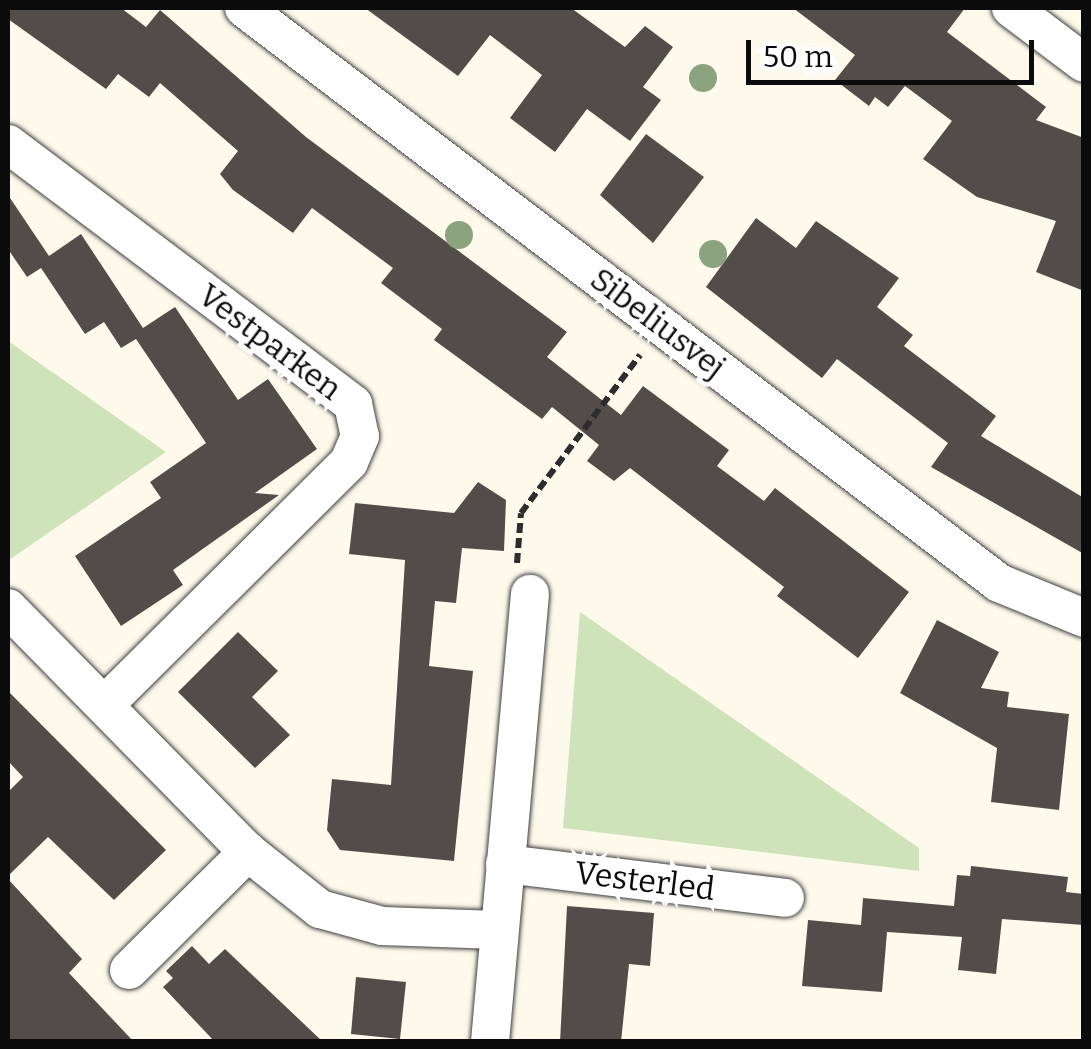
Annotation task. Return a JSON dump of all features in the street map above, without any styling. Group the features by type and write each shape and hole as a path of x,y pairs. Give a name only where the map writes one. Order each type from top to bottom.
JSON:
{"street":[{"name":"Sibeliusvej","path":"244,8 999,582 1084,618"},
{"path":"1011,8 1084,63"},
{"name":"Vestparken","path":"8,144 353,404 360,436 349,462 104,704"},
{"path":"490,1042 530,594"},
{"path":"8,608 248,852 320,909 382,926 498,930"},
{"path":"129,970 248,852"},
{"name":"Vesterled","path":"506,864 785,898"}],"path":[{"path":"530,594 516,576 521,513 662,326"}],"green space":[{"path":"8,341 166,452 9,560 8,559"},
{"path":"580,612 919,848 919,871 563,828"}],"building":[{"path":"8,8 121,8 146,27 160,10 306,137 567,332 547,357 621,415 643,386 729,450 717,466 764,501 775,488 909,592 858,658 777,596 784,587 630,468 614,481 587,461 599,445 552,407 542,419 434,340 442,329 381,283 393,268 312,208 293,233 233,190 220,174 238,151 160,83 149,97 118,74 106,89 8,19"},
{"path":"365,8 571,8 625,47 645,26 673,47 643,87 661,100 630,141 587,109 555,152 510,118 542,75 490,35 458,76"},
{"path":"793,8 965,8 947,32 1046,107 1036,120 1084,138 1084,291 1036,272 1056,221 977,197 923,159 952,121 905,86 888,107 875,97 869,106 835,80 855,55"},
{"path":"646,134 704,177 653,243 600,195"},
{"path":"8,195 49,256 81,234 143,328 175,307 238,400 268,379 317,449 255,493 279,495 173,570 183,585 121,626 75,556 161,498 150,482 206,443 136,339 121,348 104,322 85,334 41,268 27,277 8,249"},
{"path":"756,218 796,248 816,221 899,278 877,307 913,335 904,346 996,416 981,436 1084,498 1084,554 931,467 948,443 837,359 822,378 706,287"},
{"path":"478,482 506,500 504,551 462,548 456,603 435,601 429,666 473,671 454,861 340,850 327,830 332,779 391,785 405,560 349,554 355,503 454,513"},
{"path":"937,620 999,652 981,688 1009,692 1007,707 1069,714 1059,810 991,802 997,748 900,693"},
{"path":"238,632 278,671 252,697 290,735 255,768 178,692"},
{"path":"8,691 166,850 114,900 48,837 8,876 8,792 23,777 8,761"},
{"path":"971,866 1068,877 1066,892 1084,894 1084,925 1002,919 996,974 958,970 962,937 887,932 882,992 802,986 808,920 861,925 863,898 954,906 957,875 970,876"},
{"path":"8,879 82,959 69,973 134,1042 8,1042"},
{"path":"567,906 654,913 650,966 629,964 621,1042 560,1042"},
{"path":"192,946 209,964 225,949 323,1042 215,1042 163,987 173,978 166,971"},
{"path":"356,977 406,982 400,1039 351,1034"}]}
